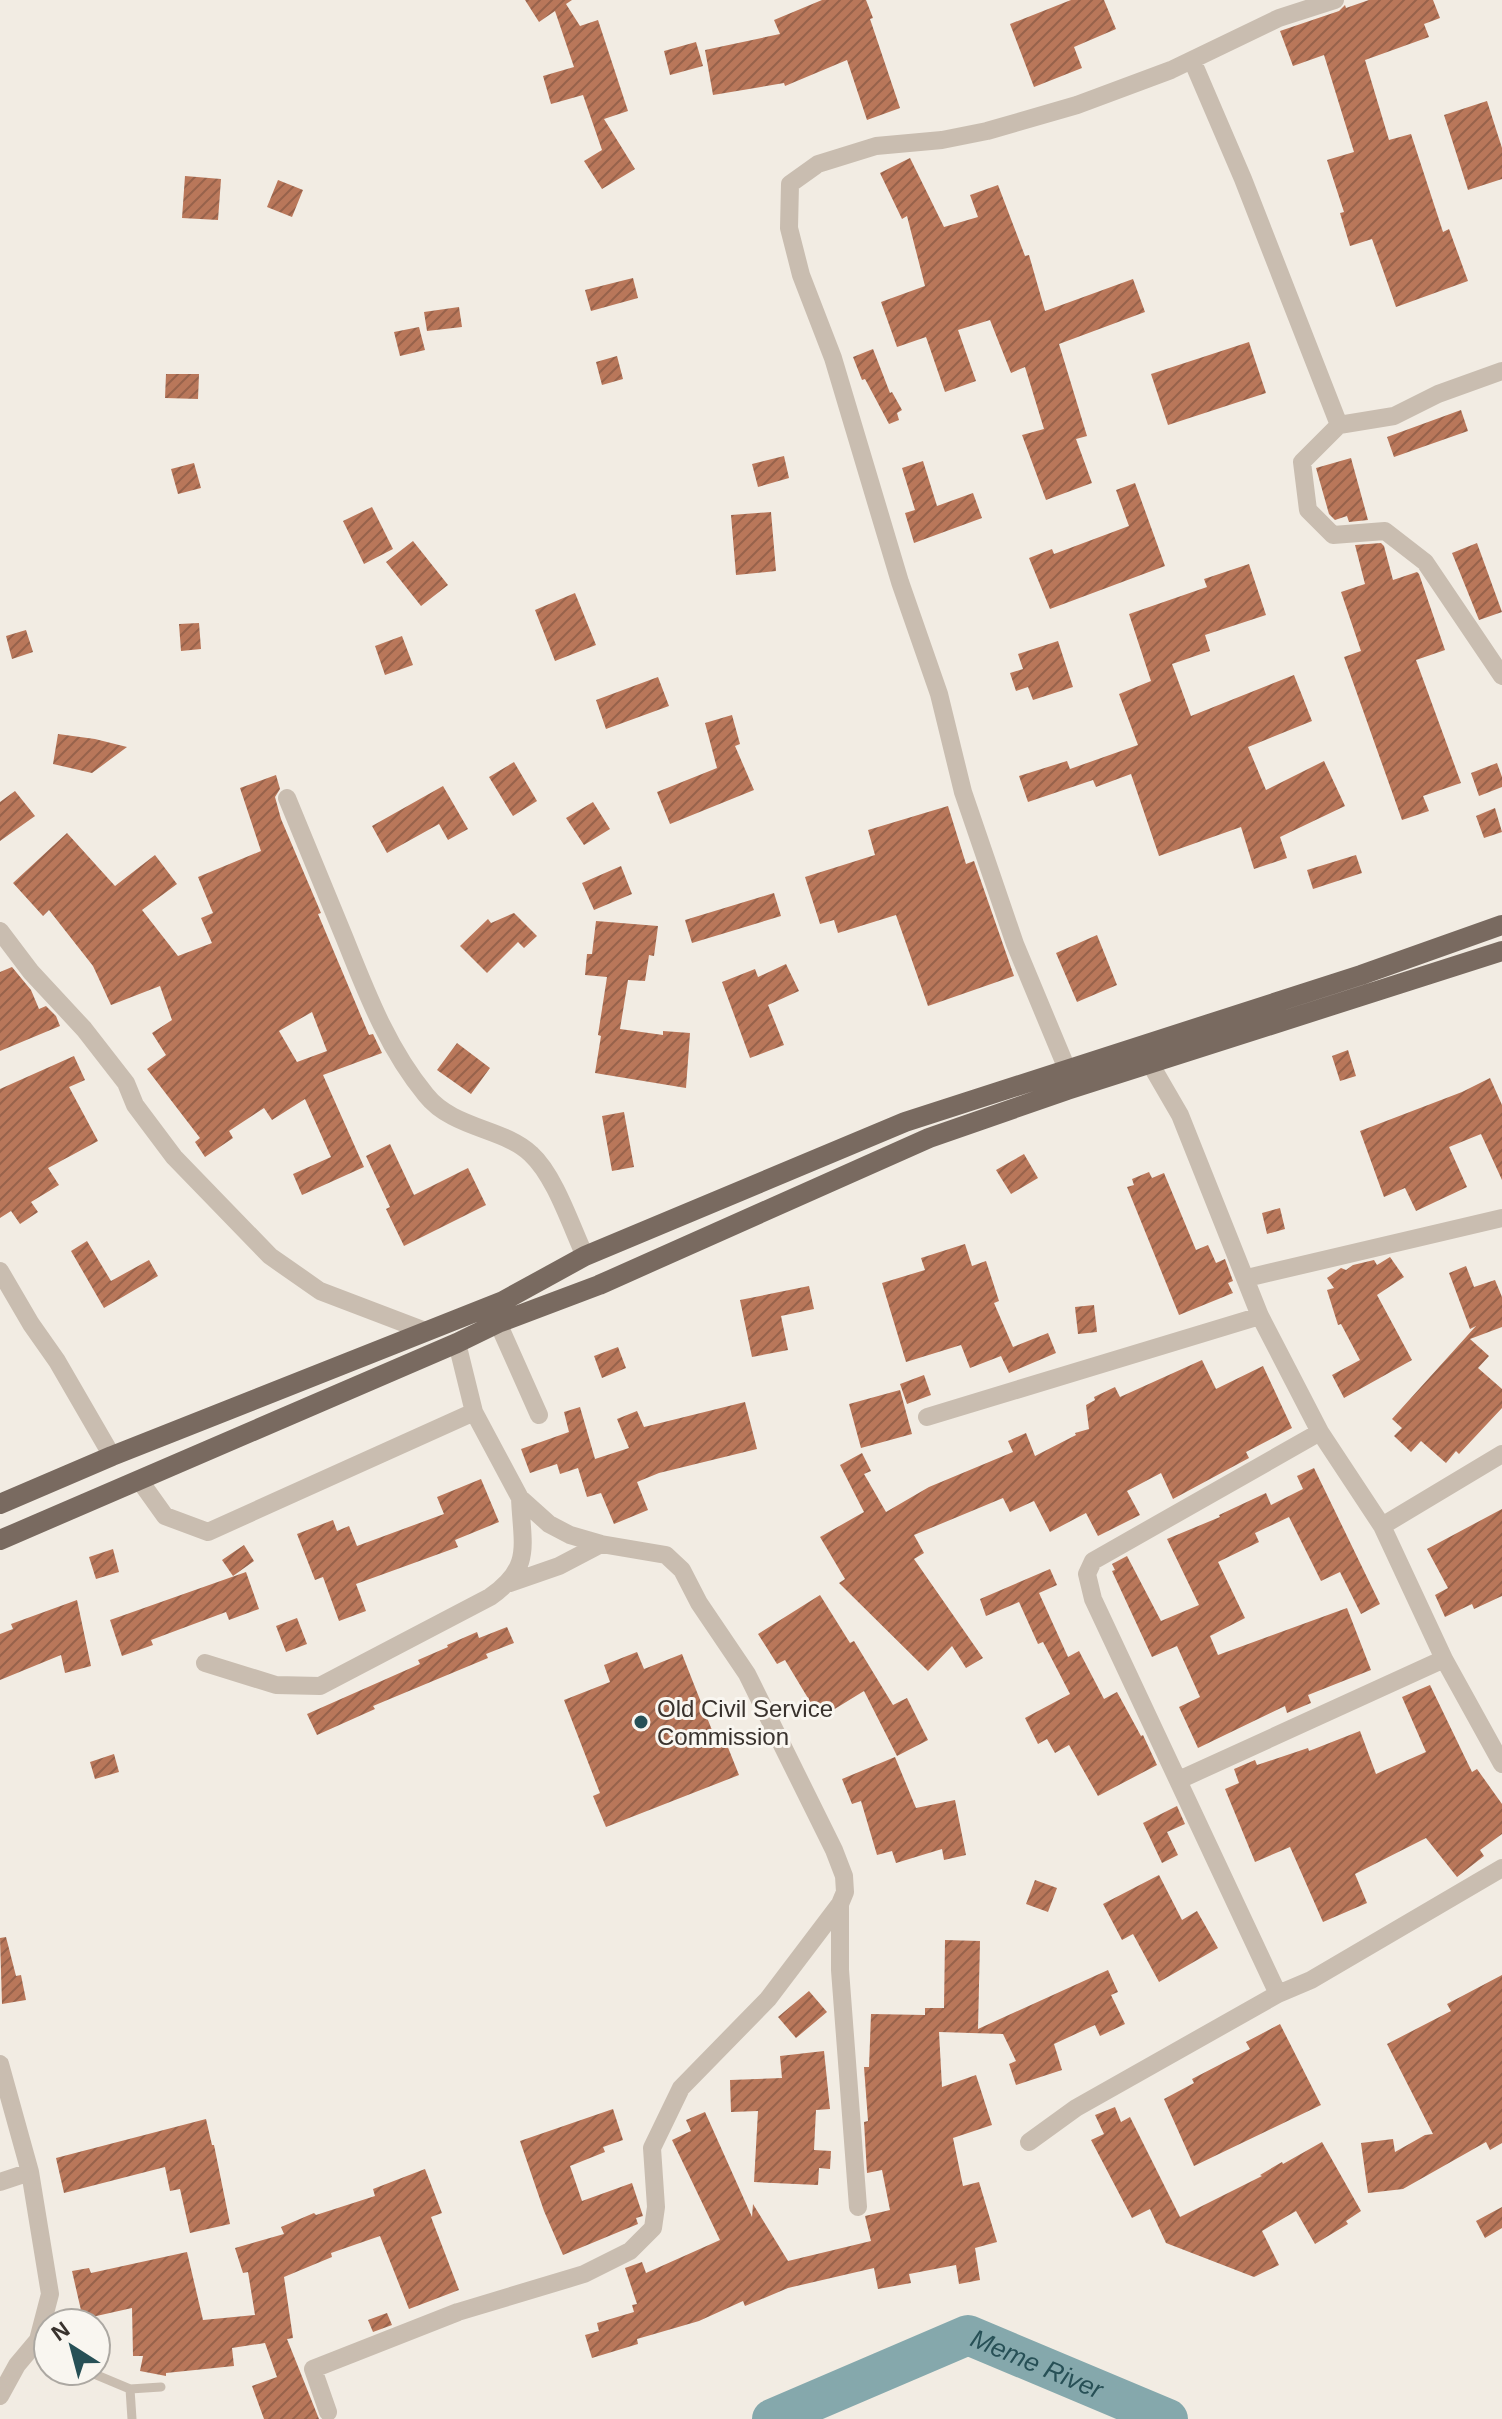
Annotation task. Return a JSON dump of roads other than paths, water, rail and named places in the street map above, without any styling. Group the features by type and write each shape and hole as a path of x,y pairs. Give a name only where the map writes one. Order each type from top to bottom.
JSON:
{"main road":[{"path":"0,1504 112,1456 503,1301 585,1256 905,1122 1361,975 1502,925"},
{"path":"0,1540 498,1323 599,1285 929,1138 1067,1090 1502,951"}],"street":[{"path":"1067,1069 1015,944 963,792 939,694 900,582 833,358 801,275 789,228 790,184 818,164 876,146 942,140 987,131 1077,105 1192,60 1279,18 1335,0"},
{"path":"1192,60 1243,179 1339,425"},
{"path":"1502,371 1438,394 1394,416 1339,425 1302,462 1308,510 1333,535 1385,531 1425,562 1502,676"},
{"path":"287,798 373,1008 409,1073 428,1099 467,1125 511,1141 531,1154 547,1176 585,1256"},
{"path":"0,931 126,1083 135,1105 174,1157 270,1256 320,1291 425,1331"},
{"path":"1151,1065 1180,1115 1260,1316 1320,1432 1382,1526 1444,1659 1501,1760"},
{"path":"1247,1278 1502,1218"},
{"path":"0,1271 112,1456"},
{"path":"927,1417 1260,1316"},
{"path":"498,1323 539,1415"},
{"path":"328,2412 310,2362 584,2274 630,2251 653,2228 656,2207 652,2148 681,2088 768,1999 840,1904 845,1892 844,1876 828,1836 747,1674 699,1603 682,1570 666,1555 601,1544 570,1535 549,1524 520,1498 474,1412 457,1343"},
{"path":"140,1481 165,1516 208,1532 474,1412"},
{"path":"1278,1994 1093,1599 1087,1574 1093,1561 1320,1432"},
{"path":"1382,1526 1502,1454"},
{"path":"510,1583 522,1555 520,1498"},
{"path":"205,1663 276,1685 320,1686 490,1597 510,1583 559,1566 601,1544"},
{"path":"1179,1780 1444,1659"},
{"path":"1029,2142 1076,2108 1278,1994 1311,1980 1502,1868"},
{"path":"840,1904 840,1970 858,2207"},
{"path":"0,2064 30,2172 50,2294 48,2307"},
{"path":"0,2182 30,2172"},
{"path":"0,2396 17,2365 32,2352"}],"lane":[{"path":"112,2381 130,2389 161,2387"},
{"path":"130,2389 132,2419"}],"waterway":[{"name":"Meme River","path":"772,2419 968,2335 1168,2419"}],"place":[{"name":"Old Civil Service Commission","path":"641,1722"}]}
